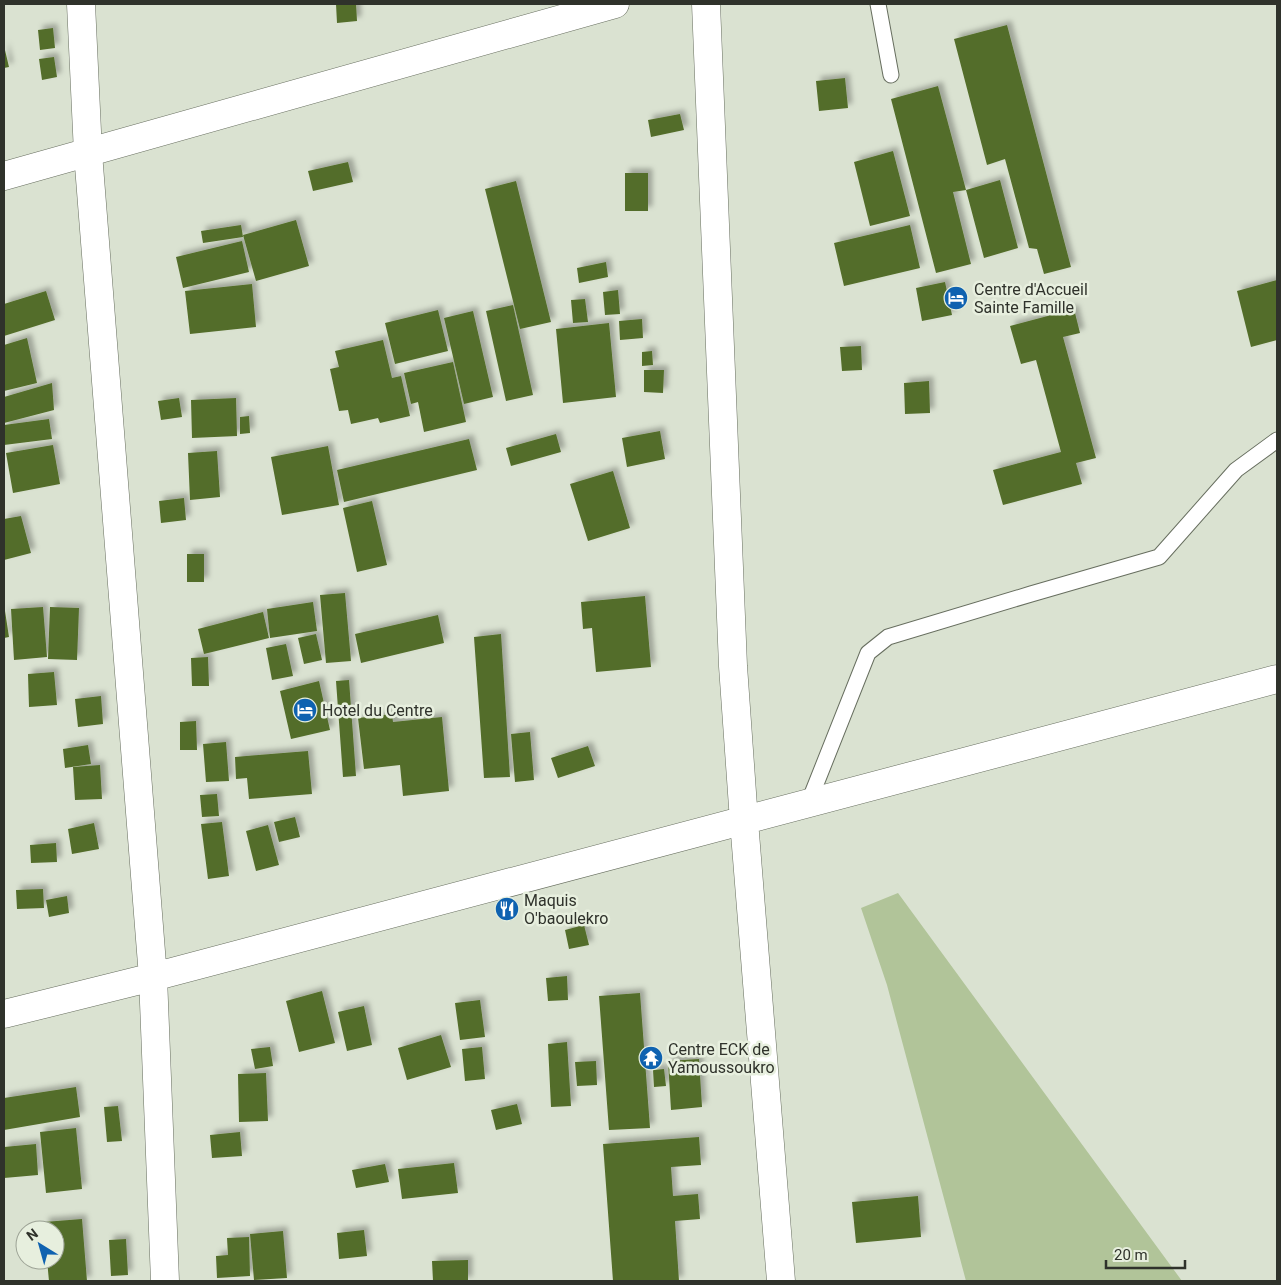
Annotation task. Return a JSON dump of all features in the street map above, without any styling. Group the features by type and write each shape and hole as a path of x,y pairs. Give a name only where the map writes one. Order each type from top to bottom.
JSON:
{"street":[{"path":"81,4 88,153 153,977 165,1281"},
{"path":"4,176 615,4"},
{"path":"706,4 733,666 781,1281"},
{"path":"4,1014 153,977 1277,680"}],"lane":[{"path":"878,4 891,75"},
{"path":"808,804 868,653 888,637 1159,557 1236,470 1277,440"}],"green space":[{"path":"898,893 1182,1281 966,1281 887,985 861,908"}],"building":[{"path":"336,4 356,4 357,21 337,23"},
{"path":"1007,25 1071,267 1044,274 1037,249 1029,248 1005,159 987,165 954,39"},
{"path":"53,28 55,48 40,50 38,30"},
{"path":"4,46 9,67 4,68"},
{"path":"54,57 57,77 42,80 39,59"},
{"path":"845,78 848,108 819,111 816,81"},
{"path":"938,86 966,190 953,192 971,264 936,273 891,99"},
{"path":"680,114 684,130 651,137 648,120"},
{"path":"893,151 910,216 870,226 854,162"},
{"path":"348,162 353,182 313,191 308,171"},
{"path":"625,173 648,173 648,211 625,211"},
{"path":"1000,180 1018,248 984,258 966,190"},
{"path":"516,181 551,322 520,329 485,189"},
{"path":"296,220 309,266 256,281 243,235"},
{"path":"241,225 243,237 203,243 201,231"},
{"path":"910,225 920,268 844,286 834,243"},
{"path":"242,241 249,272 183,288 176,257"},
{"path":"606,262 608,277 579,283 577,268"},
{"path":"1277,280 1277,340 1251,347 1237,291"},
{"path":"945,282 952,315 922,321 916,288"},
{"path":"252,284 256,327 190,334 185,291"},
{"path":"618,290 620,314 605,315 603,292"},
{"path":"46,291 55,320 4,336 4,304"},
{"path":"585,299 588,322 573,323 571,300"},
{"path":"513,305 533,395 506,401 486,311"},
{"path":"1074,309 1080,333 1063,337 1096,458 1076,463 1082,484 1003,505 993,470 1061,452 1036,360 1021,364 1010,326"},
{"path":"438,310 448,351 395,364 385,323"},
{"path":"473,311 493,397 464,404 444,318"},
{"path":"642,319 643,338 620,340 619,321"},
{"path":"609,323 616,397 563,403 556,329"},
{"path":"27,338 37,383 4,391 4,345"},
{"path":"383,340 392,378 401,376 410,416 380,423 378,418 351,424 348,410 339,411 330,369 339,367 335,351"},
{"path":"861,346 862,370 842,371 840,347"},
{"path":"652,351 653,365 642,366 642,352"},
{"path":"453,362 466,422 424,432 418,402 411,404 404,373"},
{"path":"644,370 664,370 663,393 644,392"},
{"path":"929,381 930,413 905,414 904,383"},
{"path":"52,383 54,410 4,423 4,397"},
{"path":"179,398 182,417 161,420 158,401"},
{"path":"236,398 237,436 192,438 191,400"},
{"path":"249,416 250,433 240,434 240,417"},
{"path":"49,419 52,439 4,445 4,425"},
{"path":"660,431 665,459 627,467 622,438"},
{"path":"556,434 561,452 511,466 506,448"},
{"path":"469,439 477,470 344,502 337,470"},
{"path":"53,445 60,484 13,493 6,453"},
{"path":"328,446 339,505 282,515 271,457"},
{"path":"217,451 220,497 190,500 188,453"},
{"path":"613,471 630,528 588,541 570,484"},
{"path":"184,498 186,520 161,523 159,501"},
{"path":"372,501 387,565 357,572 343,508"},
{"path":"21,516 31,553 4,560 4,519"},
{"path":"187,554 204,554 204,582 187,582"},
{"path":"345,593 351,661 326,663 320,595"},
{"path":"645,596 651,667 596,672 592,628 583,629 581,602"},
{"path":"313,602 317,631 270,638 267,609"},
{"path":"43,607 47,657 14,660 11,609"},
{"path":"50,607 79,608 77,660 48,659"},
{"path":"4,611 9,637 4,638"},
{"path":"263,612 269,638 204,654 198,629"},
{"path":"438,615 444,643 361,663 355,634"},
{"path":"316,634 322,660 304,664 298,638"},
{"path":"501,634 510,777 484,778 474,637"},
{"path":"286,644 293,676 272,680 266,648"},
{"path":"208,657 209,686 192,686 191,658"},
{"path":"54,672 57,705 29,707 28,674"},
{"path":"349,680 356,776 343,777 336,681"},
{"name":"Hotel du Centre","path":"319,681 330,730 291,739 280,691"},
{"path":"101,696 103,724 78,727 75,699"},
{"path":"392,714 393,722 442,717 449,791 403,796 400,765 364,769 358,718"},
{"path":"196,721 197,750 180,750 180,722"},
{"path":"530,732 534,780 515,782 511,734"},
{"path":"226,742 229,781 206,782 203,744"},
{"path":"88,745 91,764 65,768 63,749"},
{"path":"588,746 595,766 558,778 551,758"},
{"path":"308,751 312,794 249,799 247,778 236,779 235,757"},
{"path":"100,765 102,799 75,800 73,767"},
{"path":"217,794 219,816 202,817 200,795"},
{"path":"295,817 300,837 279,842 274,822"},
{"path":"222,822 229,876 208,879 201,824"},
{"path":"94,823 99,849 72,854 68,829"},
{"path":"268,825 279,865 256,871 246,831"},
{"path":"56,843 57,862 31,863 30,845"},
{"path":"43,889 44,908 17,909 16,890"},
{"path":"67,896 69,913 49,917 46,900"},
{"path":"584,925 589,945 569,949 565,930"},
{"path":"567,976 568,1000 548,1001 546,978"},
{"path":"322,991 335,1043 299,1052 286,1001"},
{"path":"640,993 650,1128 609,1130 599,996"},
{"path":"480,1000 485,1037 460,1040 455,1003"},
{"path":"364,1006 372,1045 347,1051 338,1012"},
{"path":"441,1035 451,1067 407,1080 398,1048"},
{"path":"567,1042 571,1106 551,1107 548,1044"},
{"path":"270,1047 273,1066 255,1069 251,1049"},
{"path":"482,1047 485,1079 465,1081 462,1049"},
{"path":"699,1059 702,1107 671,1110 668,1061"},
{"path":"596,1061 597,1085 577,1086 575,1062"},
{"path":"664,1069 666,1086 654,1087 653,1070"},
{"path":"266,1073 268,1121 239,1122 238,1074"},
{"path":"76,1087 80,1117 4,1130 4,1098"},
{"path":"517,1104 522,1124 496,1130 491,1110"},
{"path":"118,1106 122,1141 107,1142 104,1107"},
{"path":"76,1128 82,1189 46,1193 40,1132"},
{"path":"240,1132 242,1156 212,1158 210,1135"},
{"path":"699,1137 701,1165 671,1167 673,1196 698,1194 700,1219 675,1221 679,1281 613,1281 603,1144"},
{"path":"36,1144 38,1175 4,1178 4,1147"},
{"path":"454,1163 458,1193 402,1199 398,1169"},
{"path":"385,1164 389,1182 356,1188 352,1170"},
{"path":"918,1196 921,1237 856,1243 852,1202"},
{"path":"82,1219 87,1281 49,1281 48,1270 65,1270 65,1220"},
{"path":"364,1230 367,1256 339,1259 337,1233"},
{"path":"283,1231 287,1278 254,1280 250,1234"},
{"path":"249,1237 250,1276 217,1278 216,1256 228,1255 227,1238"},
{"path":"126,1239 128,1275 111,1276 109,1240"},
{"path":"468,1260 468,1281 433,1281 432,1261"}],"place":[{"name":"Centre d'Accueil Sainte Famille","path":"956,298"},
{"name":"Hotel du Centre","path":"305,710"},
{"name":"Maquis O'baoulekro","path":"507,909"},
{"name":"Centre ECK de Yamoussoukro","path":"651,1058"}]}
